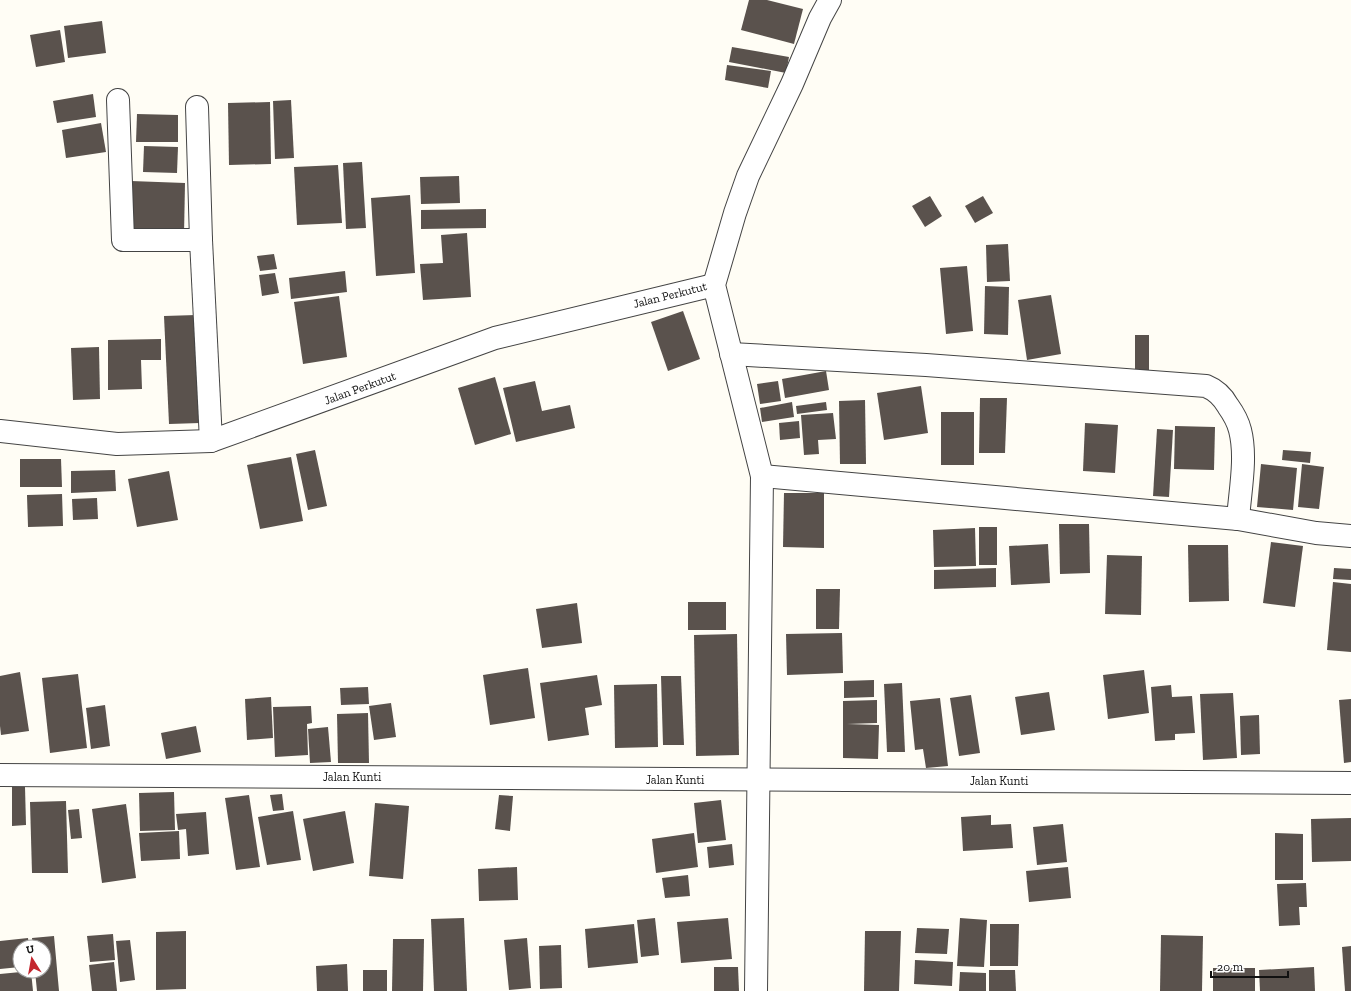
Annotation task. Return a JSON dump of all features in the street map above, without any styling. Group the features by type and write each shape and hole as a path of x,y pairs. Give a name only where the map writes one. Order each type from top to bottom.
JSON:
{"street":[{"path":"756,991 757,780 762,476 714,284 735,213 748,176 792,84 820,18 830,0"},
{"path":"118,100 123,240 200,240"},
{"path":"197,107 200,240 212,441"},
{"name":"Jalan Perkutut","path":"0,431 117,444 212,441 495,338 714,284"},
{"path":"731,354 933,366 1206,386 1213,389 1225,401 1234,414 1240,430 1243,454 1238,519"},
{"path":"762,476 1238,519 1316,533 1351,536"},
{"name":"Jalan Kunti","path":"0,775 1351,783"}],"building":[{"path":"749,0 767,0 803,9 794,44 741,30"},
{"path":"102,21 106,53 68,58 64,26"},
{"path":"60,30 65,62 36,67 30,35"},
{"path":"732,47 789,57 786,73 729,62"},
{"path":"727,65 771,71 768,88 725,80"},
{"path":"93,94 96,117 57,123 53,101"},
{"path":"291,100 294,158 275,159 273,101"},
{"path":"270,102 271,164 229,165 228,103"},
{"path":"137,114 178,115 178,142 136,142"},
{"path":"101,123 106,152 66,158 62,130"},
{"path":"144,146 178,147 177,173 143,172"},
{"path":"362,162 366,228 346,229 343,163"},
{"path":"338,165 342,223 297,225 294,167"},
{"path":"459,176 460,203 421,204 420,177"},
{"path":"131,181 185,183 184,235 129,234"},
{"path":"410,195 415,273 376,276 371,198"},
{"path":"930,196 942,216 925,227 912,206"},
{"path":"983,196 993,213 975,223 965,206"},
{"path":"486,209 486,228 421,229 421,210"},
{"path":"467,233 471,297 423,300 420,264 443,263 441,235"},
{"path":"1008,244 1010,281 987,282 986,245"},
{"path":"274,254 277,269 260,271 257,256"},
{"path":"967,266 973,331 946,334 940,268"},
{"path":"345,271 347,292 291,299 289,278"},
{"path":"275,273 279,293 262,296 259,275"},
{"path":"985,286 1009,287 1008,335 984,334"},
{"path":"1051,295 1061,354 1027,360 1018,300"},
{"path":"339,296 347,357 303,364 294,302"},
{"path":"683,311 700,359 668,371 651,322"},
{"path":"196,315 200,423 169,424 164,316"},
{"path":"1135,335 1149,335 1149,371 1135,371"},
{"path":"161,339 161,360 141,360 142,389 108,390 108,340"},
{"path":"99,347 100,399 73,400 71,348"},
{"path":"826,371 829,390 785,398 782,379"},
{"path":"495,377 511,434 475,445 458,388"},
{"path":"535,381 542,411 570,405 575,428 516,442 503,388"},
{"path":"778,381 781,401 760,404 757,384"},
{"path":"921,386 928,433 884,440 877,393"},
{"path":"980,398 1007,398 1005,453 979,453"},
{"path":"865,400 866,464 840,464 839,401"},
{"path":"792,402 794,417 762,422 760,408"},
{"path":"826,402 827,410 797,414 796,406"},
{"path":"941,412 974,412 974,465 941,465"},
{"path":"833,413 836,439 818,440 819,454 804,455 801,415"},
{"path":"799,421 800,438 780,440 779,423"},
{"path":"1085,423 1118,425 1115,473 1083,471"},
{"path":"1175,426 1215,427 1214,470 1174,469"},
{"path":"1157,429 1173,430 1169,497 1153,496"},
{"path":"315,450 327,506 308,510 296,454"},
{"path":"1283,450 1311,452 1310,463 1282,460"},
{"path":"291,457 303,521 260,529 247,465"},
{"path":"20,459 61,459 62,487 20,487"},
{"path":"1261,464 1297,468 1293,510 1257,507"},
{"path":"1302,464 1324,467 1319,509 1298,507"},
{"path":"115,470 116,491 71,493 71,471"},
{"path":"169,471 178,520 137,527 128,479"},
{"path":"784,493 824,493 824,548 783,547"},
{"path":"62,494 63,526 28,527 27,495"},
{"path":"97,498 98,519 73,520 72,499"},
{"path":"1059,524 1089,524 1090,573 1060,574"},
{"path":"979,527 997,527 997,565 979,565"},
{"path":"975,528 976,566 934,567 933,530"},
{"path":"1271,542 1303,546 1295,607 1263,603"},
{"path":"1048,544 1050,583 1011,585 1009,546"},
{"path":"1188,545 1228,545 1229,601 1189,602"},
{"path":"1107,555 1142,556 1141,615 1105,614"},
{"path":"996,568 996,587 934,589 934,570"},
{"path":"1334,568 1351,569 1351,580 1333,579"},
{"path":"1333,582 1351,584 1351,652 1327,650"},
{"path":"816,589 840,589 839,629 816,629"},
{"path":"688,602 726,602 726,630 688,630"},
{"path":"577,603 582,643 542,648 536,609"},
{"path":"842,633 843,673 787,675 786,634"},
{"path":"737,634 739,755 696,756 694,635"},
{"path":"528,668 535,718 490,725 483,675"},
{"path":"1144,670 1149,713 1108,719 1103,675"},
{"path":"20,672 29,731 1,735 0,676"},
{"path":"78,674 87,748 50,753 42,678"},
{"path":"597,675 602,705 585,708 589,735 548,741 540,683"},
{"path":"661,676 681,676 684,745 663,745"},
{"path":"874,680 874,697 844,698 844,681"},
{"path":"902,683 905,752 887,752 884,684"},
{"path":"657,684 658,747 615,748 614,685"},
{"path":"1171,685 1172,697 1192,696 1195,733 1175,734 1175,740 1155,741 1151,687"},
{"path":"368,687 369,704 341,705 340,688"},
{"path":"1049,692 1055,730 1021,735 1015,697"},
{"path":"1233,693 1237,758 1203,760 1200,694"},
{"path":"971,695 980,753 959,756 950,698"},
{"path":"271,697 273,738 247,740 245,699"},
{"path":"940,698 948,766 926,768 923,749 915,750 910,701"},
{"path":"1351,699 1351,762 1344,763 1339,700"},
{"path":"877,700 877,723 847,724 879,725 878,759 843,758 843,701"},
{"path":"391,703 396,737 374,740 369,706"},
{"path":"105,705 110,746 91,749 86,708"},
{"path":"311,706 312,723 307,724 308,755 275,757 273,707"},
{"path":"368,713 369,763 338,763 337,714"},
{"path":"1259,715 1260,754 1241,755 1240,716"},
{"path":"196,726 201,752 166,759 161,733"},
{"path":"328,727 331,762 310,763 308,729"},
{"path":"12,787 25,787 26,825 12,826"},
{"path":"174,792 175,830 140,831 139,793"},
{"path":"282,794 284,810 273,811 270,795"},
{"path":"249,795 260,867 236,870 225,798"},
{"path":"499,795 513,796 510,831 495,829"},
{"path":"721,800 726,840 698,843 694,803"},
{"path":"66,801 68,873 32,873 30,802"},
{"path":"375,803 409,806 403,879 369,876"},
{"path":"126,804 136,878 102,883 92,809"},
{"path":"79,809 82,838 71,839 68,810"},
{"path":"293,811 301,860 267,865 258,817"},
{"path":"345,811 354,863 313,871 303,819"},
{"path":"206,812 209,854 188,856 186,829 178,830 176,814"},
{"path":"991,815 991,825 1011,824 1013,848 963,851 961,817"},
{"path":"1351,818 1351,861 1312,862 1311,819"},
{"path":"1063,824 1067,862 1037,865 1033,827"},
{"path":"179,831 180,859 141,861 139,833"},
{"path":"694,833 698,867 656,873 652,839"},
{"path":"1275,833 1303,834 1303,880 1275,880"},
{"path":"732,844 734,865 709,868 707,847"},
{"path":"517,867 518,900 479,901 478,869"},
{"path":"1068,867 1071,898 1029,902 1026,871"},
{"path":"688,875 690,896 665,898 662,878"},
{"path":"1306,883 1307,907 1299,907 1300,925 1279,926 1277,884"},
{"path":"464,918 467,991 434,991 431,919"},
{"path":"655,918 659,955 641,957 637,920"},
{"path":"728,918 732,959 681,963 677,922"},
{"path":"960,918 987,920 984,967 957,966"},
{"path":"634,924 638,963 588,968 585,929"},
{"path":"990,924 1019,924 1018,966 990,966"},
{"path":"917,928 949,929 947,954 915,953"},
{"path":"186,931 186,989 156,990 156,932"},
{"path":"865,931 901,931 899,991 864,991"},
{"path":"113,934 115,960 90,962 87,936"},
{"path":"1161,935 1203,936 1202,991 1160,991"},
{"path":"54,936 59,991 37,991 36,979 52,979 52,939 32,938"},
{"path":"527,938 531,988 509,990 504,940"},
{"path":"393,939 424,939 423,991 392,991"},
{"path":"12,940 12,968 0,969 0,941"},
{"path":"130,940 135,980 120,982 116,941"},
{"path":"561,945 562,988 540,989 539,946"},
{"path":"1351,946 1351,991 1345,991 1342,947"},
{"path":"915,960 953,962 952,986 914,984"},
{"path":"114,962 117,991 92,991 89,965"},
{"path":"347,964 348,991 317,991 316,966"},
{"path":"714,967 738,967 739,991 714,991"},
{"path":"1314,967 1315,991 1260,991 1259,970"},
{"path":"1213,968 1255,968 1255,991 1213,991"},
{"path":"363,970 387,970 387,991 363,991"},
{"path":"989,970 1015,970 1016,991 989,991"},
{"path":"960,972 986,973 986,991 959,991"},
{"path":"12,973 12,979 32,979 33,991 0,991 0,974"}]}
